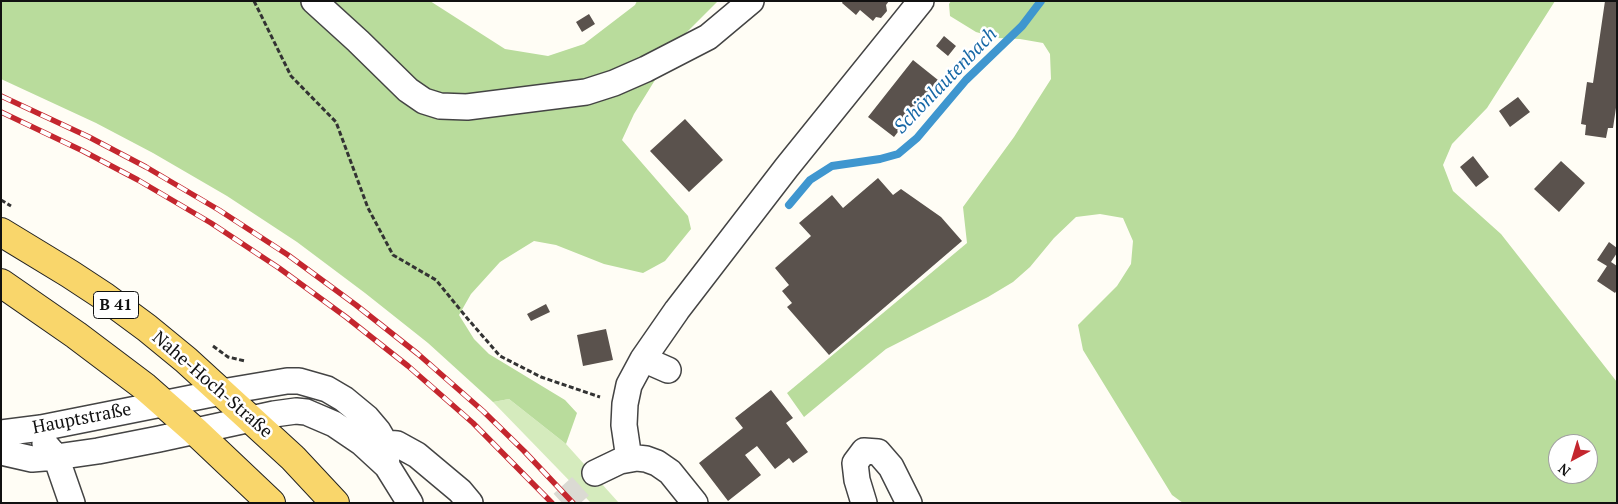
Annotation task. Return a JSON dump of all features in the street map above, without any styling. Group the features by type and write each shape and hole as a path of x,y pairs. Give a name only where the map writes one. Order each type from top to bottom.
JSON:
{"main road":[{"name":"Nahe-Hoch-Straße","path":"1,232 105,297 160,338 293,458 335,503"},
{"name":"B 41","path":"1,284 118,366 195,431 271,503"}],"street":[{"path":"314,1 408,90 424,101 440,106 467,107 586,92 614,84 708,37 751,1"},
{"path":"629,459 624,424 625,404 629,385 643,359 677,310 786,167 920,1"},
{"path":"643,359 668,370"},
{"name":"Hauptstraße","path":"10,432 41,428 222,392 299,380 314,384 344,399 355,407 378,431 386,455"},
{"name":"Hauptstraße","path":"1,452 32,459 56,457 98,451 296,411 319,417 386,455"},
{"path":"10,432 37,438 49,447 56,457"},
{"path":"410,503 386,455 397,444 418,455 460,491 470,503"},
{"path":"864,503 857,480 855,463 864,450 878,452 891,467 909,503"},
{"name":"Hauptstraße","path":"56,457 72,503"},
{"path":"595,473 608,466 629,459 646,459 657,463 670,472 695,503"}],"path":[{"path":"254,1 291,76 336,122 368,208 393,254 436,280 500,356 541,377 625,404"}],"green space":[{"path":"1,1 430,1 505,49 548,56 584,44 635,5 637,1 718,1 681,38 634,114 622,140 688,216 691,229 665,261 643,273 604,264 556,245 534,241 500,262 471,294 459,315 474,339 489,354 565,400 577,413 566,444 509,399 493,402 428,343 365,293 297,242 227,196 153,153 96,123 1,79"},
{"path":"951,1 1555,1 1487,108 1452,144 1443,165 1453,191 1501,234 1617,382 1617,503 1183,503 1172,495 1083,350 1078,325 1117,286 1131,264 1133,241 1123,218 1100,214 1076,217 1054,238 1030,267 1013,282 988,297 886,349 804,417 787,393 967,243 963,207 1014,137 1051,79 1050,54 1043,43 997,38 976,32 950,16 949,4"},
{"path":"509,399 566,444 619,503 591,503 493,402"}],"building":[{"path":"843,1 889,1 886,5 887,11 881,18 876,17 873,21 860,10 856,15 842,3"},
{"path":"1605,1 1617,1 1617,101 1613,128 1608,128 1606,138 1585,135 1586,125 1581,124 1587,82 1593,83"},
{"path":"589,14 595,24 582,32 576,22"},
{"path":"944,36 956,46 948,56 936,46"},
{"path":"913,60 938,80 894,137 868,117"},
{"path":"1518,97 1530,112 1510,127 1499,111"},
{"path":"685,119 723,160 689,192 650,151"},
{"path":"1473,156 1489,177 1476,187 1460,167"},
{"path":"1561,161 1585,183 1559,212 1534,189"},
{"path":"878,178 893,195 901,189 941,217 962,241 829,355 787,307 792,303 782,291 789,285 775,268 811,236 799,223 832,195 843,208"},
{"path":"1609,242 1617,248 1617,253 1611,262 1617,266 1617,290 1615,293 1597,281 1607,266 1597,260"},
{"path":"546,304 550,312 531,321 527,314"},
{"path":"606,329 613,360 583,366 577,335"},
{"path":"771,390 793,418 786,423 808,452 793,463 789,458 775,469 757,446 745,455 761,475 728,501 699,463 743,428 735,418"}],"waterway":[{"name":"Schönlautenbach","path":"789,205 810,180 832,166 880,159 898,154 917,138 966,80 1022,26 1041,1"}],"tunnel":[{"path":"562,503 595,473"}],"railway":[{"path":"1,96 89,137 146,167 219,210 288,255 418,354 483,411 573,503"},
{"path":"1,112 83,151 138,180 211,223 279,268 346,317 408,366 473,423 552,503"}]}
